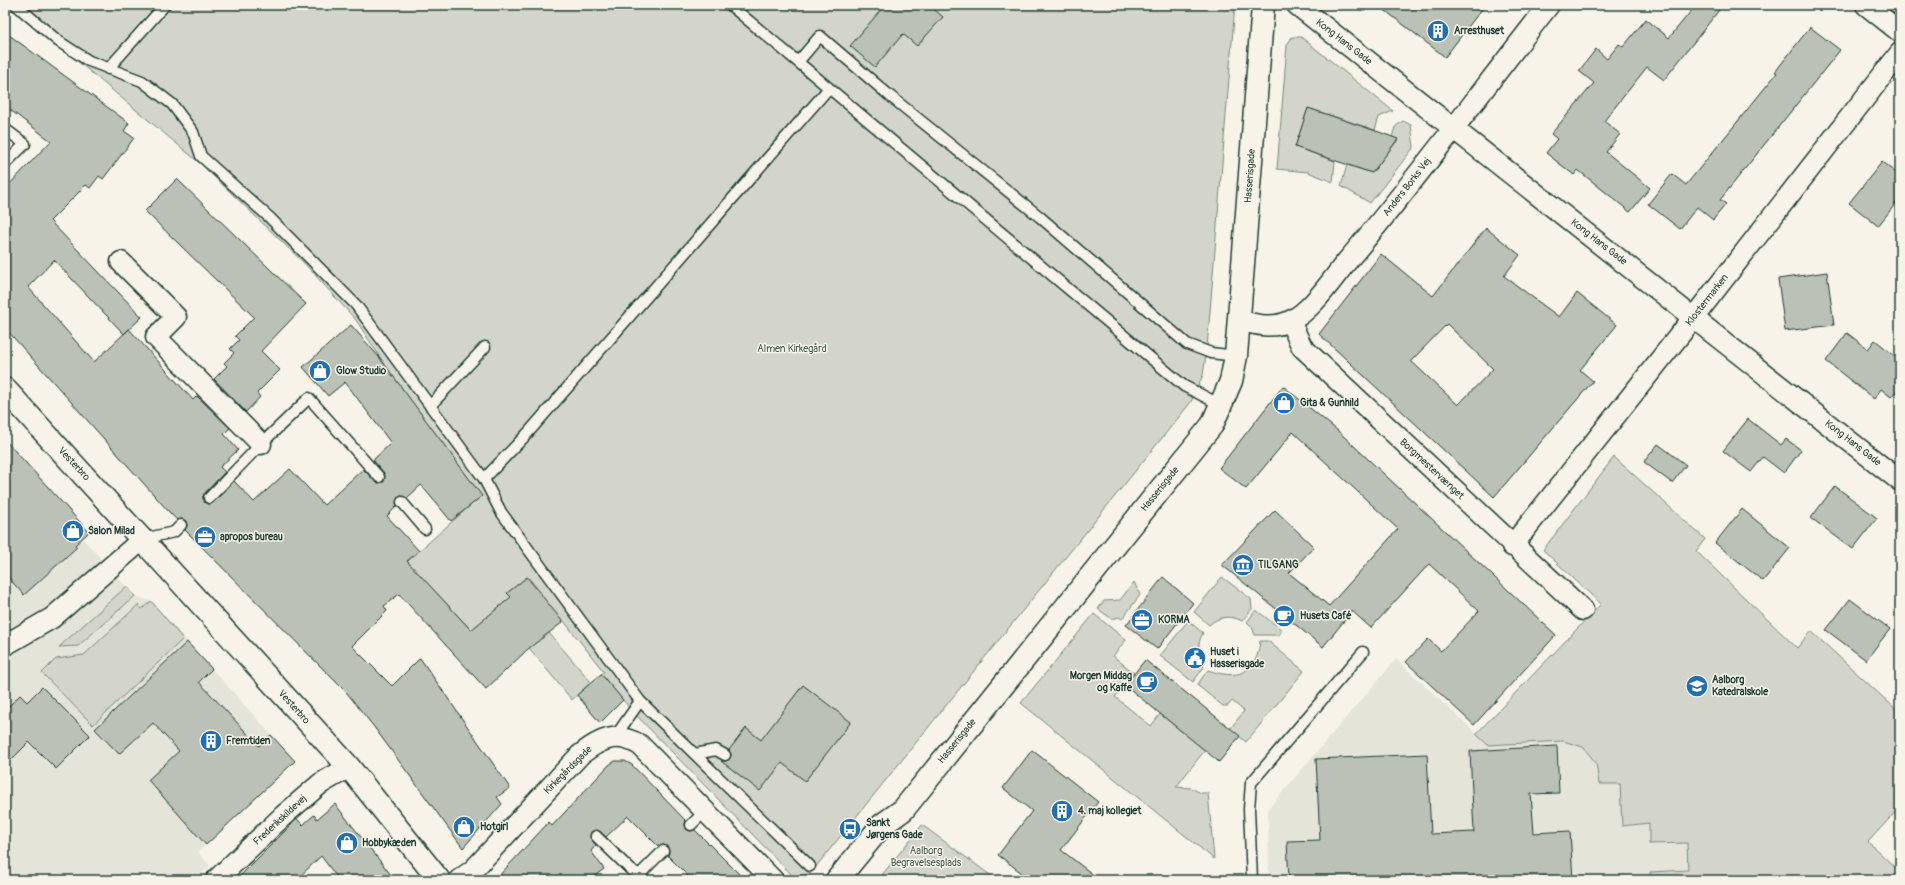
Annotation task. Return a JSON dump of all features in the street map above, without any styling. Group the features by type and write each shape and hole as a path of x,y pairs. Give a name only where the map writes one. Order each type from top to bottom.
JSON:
{"street":[{"name":"Hasserisgade","path":"837,880 882,825 902,810 1212,424 1231,381 1236,356 1263,5"},
{"name":"Kong Hans Gade","path":"1297,5 1900,481"},
{"name":"Anders Borks Vej","path":"1239,320 1258,325 1274,326 1290,321 1307,309 1549,5"},
{"path":"1866,5 1900,32"},
{"name":"Klostermarken","path":"1512,546 1694,318 1900,53"},
{"path":"121,262 176,317 156,336 261,444"},
{"name":"Borgmestervænget","path":"1290,321 1302,347 1512,546 1583,610"},
{"name":"Vesterbro","path":"5,389 349,767 439,880"},
{"path":"5,645 52,618 143,539"},
{"name":"Kirkegårdsgade","path":"458,880 473,870 580,755 595,743 615,737 630,739 640,745 773,880"},
{"name":"Frederikskildevej","path":"216,880 318,786 349,767"}],"lane":[{"path":"16,5 58,41 89,61 142,81 172,104 193,132 201,156 270,218 356,305 484,480 501,512 640,701 810,866"},
{"path":"108,69 166,5"},
{"path":"730,5 1184,386 1221,405"},
{"path":"798,62 820,36 890,96 1040,217 1188,344 1211,353 1236,356"},
{"path":"484,480 527,434 829,88"},
{"path":"5,129 25,144 5,164"},
{"path":"430,406 485,347"},
{"path":"209,498 261,444 309,398 379,477"},
{"path":"402,502 425,529"},
{"path":"143,539 174,532 181,525"},
{"path":"1252,880 1249,809 1251,783 1363,652"},
{"path":"615,737 640,701"},
{"path":"695,754 716,750 725,755"},
{"path":"690,825 705,811"},
{"path":"596,836 640,878 663,851"}],"shaded area":[{"name":"Aalborg Katedralskole","path":"1614,457 1705,539 1696,551 1797,648 1811,631 1900,713 1900,807 1868,842 1900,872 1900,880 1269,880 1268,809 1396,659 1477,734 1601,604 1543,550"},
{"path":"82,538 135,596 151,601 295,761 198,852 210,866 196,880 5,880 5,574 25,595 77,547 75,545"}],"green space":[{"name":"Almen Kirkegård","path":"10,5 1235,5 1207,348 1203,375 1191,402 810,874 793,876 633,712 601,674 604,672 563,620 561,623 539,597 542,594 528,577 508,593 543,637 549,633 591,682 572,700 497,609 474,633 422,578 400,568 481,496 391,374 356,320 304,263 201,164"},
{"path":"1292,37 1301,37 1393,111 1379,117 1375,130 1308,108 1295,147 1335,161 1333,182 1308,172 1277,169 1287,45"},
{"path":"1403,121 1411,125 1414,147 1370,203 1341,186 1347,165 1372,173 1398,140 1392,137 1395,127"},
{"name":"Aalborg Katedralskole","path":"1614,457 1705,539 1696,551 1797,648 1811,631 1900,713 1900,807 1868,842 1900,872 1900,880 1650,880 1650,872 1688,870 1687,843 1649,844 1649,823 1622,826 1620,784 1599,784 1596,763 1583,747 1563,741 1488,745 1476,734 1601,604 1543,550"},
{"path":"1222,577 1251,599 1252,609 1242,621 1225,617 1209,625 1194,612"},
{"path":"1134,582 1140,595 1122,619 1119,617 1112,619 1098,609 1104,601 1120,600"},
{"path":"127,586 135,596 78,646 59,647"},
{"path":"151,601 183,639 93,725 42,673 56,659 84,655 138,605 142,609"},
{"path":"1256,610 1282,630 1279,635 1255,635 1252,627 1247,622"},
{"path":"1094,614 1126,640 1113,656 1134,673 1115,697 1151,726 1160,714 1205,750 1176,787 1191,788 1201,793 1208,793 1214,859 1021,703"},
{"path":"1187,622 1191,623 1203,633 1199,650 1204,667 1193,682 1160,656"},
{"path":"1260,641 1268,641 1304,671 1246,742 1230,729 1244,711 1232,701 1228,706 1223,706 1197,685 1208,670 1218,673 1236,674 1250,668 1255,661"},
{"name":"Aalborg Begravelsesplads","path":"922,825 997,880 878,880"}],"building":[{"path":"885,5 929,5 943,17 917,46 903,34 875,67 850,46"},
{"name":"Arresthuset","path":"1378,5 1485,5 1445,57"},
{"path":"1696,5 1723,5 1664,80 1647,67 1604,121 1620,134 1606,152 1650,188 1630,212 1578,170 1574,175 1546,153 1557,139 1551,134 1594,83 1579,71 1596,49 1607,59 1619,44 1623,47 1646,19 1669,38"},
{"path":"1810,27 1840,50 1720,200 1726,204 1713,220 1697,207 1680,229 1648,204 1672,174 1686,185 1777,73 1775,72"},
{"path":"5,32 129,123 124,131 134,138 103,179 99,176 90,188 86,185 50,221 142,317 129,329 193,400 197,396 230,428 224,434 238,450 220,467 225,472 204,494 204,502 208,504 213,503 234,481 254,502 290,469 324,505 363,469 377,483 384,482 384,473 373,460 391,443 345,382 328,396 303,367 351,325 379,357 482,496 451,521 421,485 407,498 401,496 398,497 396,503 397,506 387,516 419,551 407,561 471,630 511,597 507,593 527,577 563,622 528,649 486,689 399,594 384,606 387,611 352,646 392,686 420,658 510,788 497,797 502,804 463,848 374,727 347,693 185,530 187,526 186,521 182,519 177,520 170,513 5,328 5,189 51,141 5,106","holes":["54,260 124,334 94,362 28,287"]},
{"path":"1308,108 1398,139 1372,173 1295,147"},
{"path":"1882,162 1900,176 1900,198 1878,226 1849,203"},
{"path":"177,179 306,304 261,351 280,370 257,393 260,397 246,412 214,379 227,366 224,363 234,353 230,349 239,340 235,336 254,317 145,211"},
{"path":"1486,228 1520,255 1504,276 1559,317 1577,293 1617,325 1580,370 1593,381 1494,497 1319,334 1381,254 1433,296","holes":["1447,324 1493,369 1458,405 1411,361"]},
{"path":"1827,272 1834,325 1785,331 1778,279"},
{"path":"1847,333 1868,349 1875,340 1900,360 1900,387 1891,397 1881,389 1874,399 1826,361"},
{"path":"1283,386 1338,431 1556,635 1474,725 1406,662 1428,639 1441,651 1479,611 1429,564 1371,628 1352,611 1323,647 1222,565 1275,510 1314,547 1289,573 1329,606 1398,529 1293,432 1246,489 1219,468"},
{"path":"1748,419 1781,445 1786,439 1801,450 1784,473 1763,457 1751,472 1723,451"},
{"path":"5,440 89,532 75,545 77,547 24,595 5,574"},
{"path":"1658,444 1686,465 1672,483 1644,462"},
{"path":"1835,486 1877,518 1853,549 1811,518"},
{"path":"1742,509 1790,548 1763,581 1715,543"},
{"path":"1163,577 1193,603 1157,649 1126,625"},
{"path":"1850,599 1890,629 1866,660 1826,630"},
{"name":"Fremtiden","path":"187,642 212,669 199,682 259,746 271,735 295,761 206,845 148,780 179,751 153,723 119,754 95,729"},
{"path":"1145,660 1240,736 1219,762 1125,685"},
{"path":"601,674 623,700 600,723 577,695"},
{"path":"803,685 851,722 805,781 782,763 760,791 721,761 725,761 730,758 731,755 729,750 746,728 761,740"},
{"path":"42,687 90,735 56,769 29,742 5,766 5,710 20,695 27,702"},
{"path":"1557,746 1559,793 1531,794 1534,833 1570,831 1573,880 1289,880 1287,841 1320,840 1316,759 1427,754 1431,834 1474,832 1470,751"},
{"name":"4. maj kollegiet","path":"1032,750 1098,802 1061,850 1100,880 1031,880 998,855 1032,811 1003,788"},
{"path":"615,761 625,761 632,765 686,821 686,829 690,831 695,830 745,880 692,880 668,856 668,847 664,845 658,846 628,816 606,837 598,830 591,832 590,838 596,845 591,851 604,869 589,880 495,880 549,822 552,826 609,765"},
{"path":"335,804 395,880 339,880 321,856 296,880 236,880 297,819 303,825 314,815 317,819"}],"place":[{"name":"Arresthuset","path":"1438,31"},
{"name":"Glow Studio","path":"320,371"},
{"name":"Gita & Gunhild","path":"1284,403"},
{"name":"Salon Milad","path":"73,531"},
{"name":"apropos bureau","path":"205,537"},
{"name":"TILGANG","path":"1243,565"},
{"name":"Husets Café","path":"1284,616"},
{"name":"KORMA","path":"1142,620"},
{"name":"Huset i Hasserisgade","path":"1195,658"},
{"name":"Morgen Middag og Kaffe","path":"1147,682"},
{"name":"Aalborg Katedralskole","path":"1697,686"},
{"name":"Fremtiden","path":"211,741"},
{"name":"4. maj kollegiet","path":"1062,811"},
{"name":"Hotgirl","path":"464,827"},
{"name":"Sankt Jørgens Gade","path":"850,829"},
{"name":"Hobbykæden","path":"347,843"}]}
